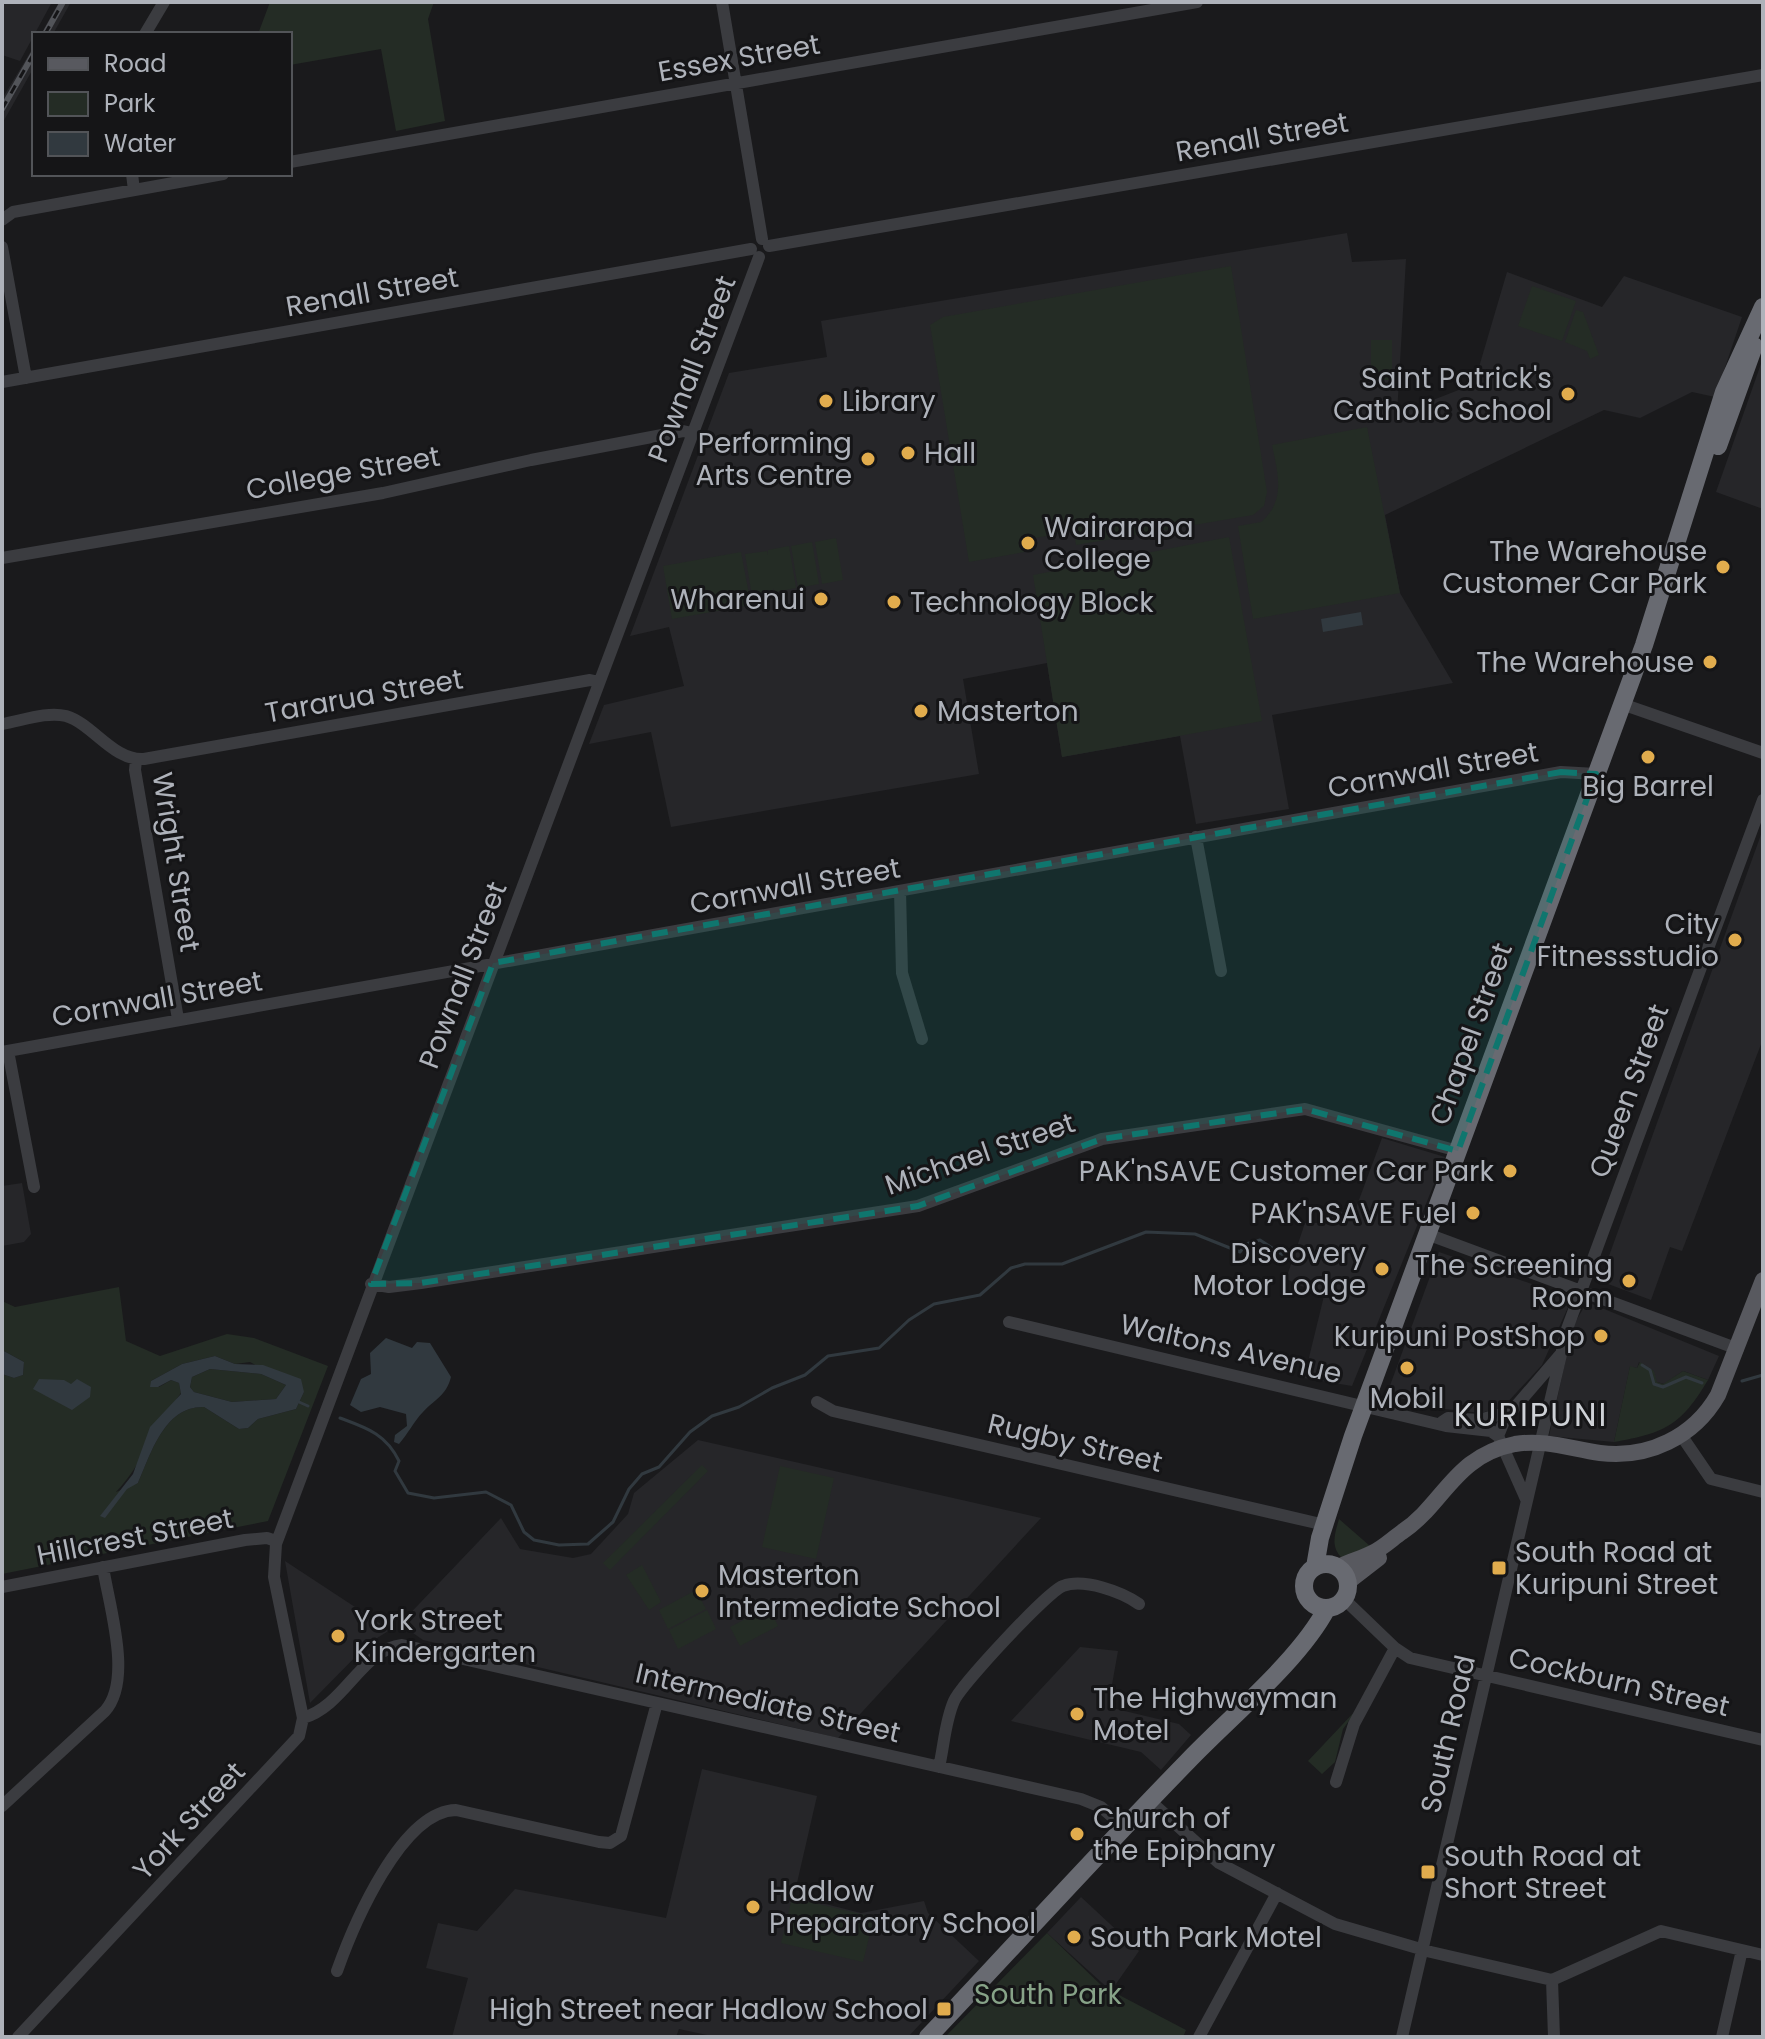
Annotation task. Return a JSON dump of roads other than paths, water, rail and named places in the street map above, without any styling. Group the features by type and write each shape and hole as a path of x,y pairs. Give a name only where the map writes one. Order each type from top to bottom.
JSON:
{"highway":[{"name":"Chapel Street","path":"1308,1598 1304,1582 1334,1581 1325,1525 1365,1404 1622,704 1702,472 1707,442 1724,392 1742,346 1763,308"},
{"path":"1251,1695 1254,1686 1301,1632 1308,1598 1334,1581"},
{"path":"928,2037 1149,1800 1306,1639 1334,1581"}],"main road":[{"path":"1334,1581 1399,1544 1404,1532 1465,1468 1500,1442 1543,1442 1621,1455 1657,1448 1681,1435 1713,1404 1738,1349 1763,1280"}],"street":[{"path":"146,32 164,2"},
{"path":"722,2 766,243 754,241 755,253"},
{"name":"Essex Street","path":"292,162 1197,2"},
{"name":"Renall Street","path":"766,243 1763,75"},
{"path":"132,176 134,190"},
{"path":"2,220 13,212 212,176"},
{"path":"2,247 26,378"},
{"name":"Renall Street","path":"2,382 755,253"},
{"name":"Pownall Street","path":"303,1718 273,1569 276,1541 692,433 755,253"},
{"name":"College Street","path":"2,558 383,493 531,460 682,432 692,433"},
{"name":"Tararua Street","path":"136,760 590,680 599,682"},
{"path":"1622,704 1763,753"},
{"path":"2,724 47,716 68,716 136,760"},
{"name":"Wright Street","path":"136,760 135,770 178,1019"},
{"name":"Cornwall Street","path":"5,1052 1561,772 1596,774"},
{"name":"Queen Street","path":"1543,1442 1557,1386 1560,1355 1582,1289 1763,800"},
{"path":"1196,837 1221,971"},
{"path":"900,891 902,973 922,1039"},
{"path":"5,1052 34,1187"},
{"name":"Michael Street","path":"371,1284 389,1287 421,1283 918,1206 1102,1139 1305,1109 1458,1151"},
{"path":"1427,1234 1738,1349"},
{"name":"Waltons Avenue","path":"1009,1322 1442,1422 1446,1426 1491,1431 1500,1442"},
{"name":"Queen Street","path":"1500,1442 1505,1419 1560,1355"},
{"name":"Rugby Street","path":"817,1402 833,1411 1325,1525"},
{"name":"Waltons Avenue","path":"1442,1422 1448,1418 1488,1419 1513,1410"},
{"path":"1681,1435 1711,1479 1763,1492"},
{"path":"1500,1442 1526,1499"},
{"name":"South Road","path":"1402,2037 1526,1499 1543,1442"},
{"name":"Hillcrest Street","path":"2,1587 245,1540 267,1538 276,1541"},
{"path":"2,1806 105,1711 118,1693 119,1672 103,1567"},
{"name":"Cockburn Street","path":"1334,1581 1395,1648 1410,1658 1763,1740"},
{"path":"939,1767 950,1713 960,1690 1054,1591 1077,1583 1122,1594 1139,1604"},
{"name":"Intermediate Street","path":"303,1718 319,1714 377,1655 394,1646 412,1646 1092,1802 1124,1827"},
{"path":"1336,1782 1354,1724 1395,1648"},
{"path":"337,1971 385,1867 431,1815 442,1810 456,1810 599,1842 610,1843 621,1836 657,1703"},
{"name":"York Street","path":"18,2037 274,1766 299,1736 303,1718"},
{"path":"1149,1800 1206,1854 1354,1932 1552,1980 1661,1931 1763,1955"},
{"path":"1199,2037 1277,1893"},
{"path":"1722,2037 1742,1950"},
{"path":"1552,1980 1554,2037"}],"water":[{"path":"1361,612 1363,625 1323,632 1321,619"},
{"path":"386,1338 412,1348 417,1342 430,1343 451,1377 443,1393 399,1444 394,1442 395,1435 407,1426 406,1414 380,1407 361,1412 350,1405 361,1379 371,1374 370,1353"},
{"path":"2,1350 24,1362 23,1375 14,1378 2,1374"},
{"path":"215,1356 235,1364 263,1365 301,1379 304,1392 296,1409 258,1419 248,1428 239,1429 204,1407 179,1414 161,1434 138,1483 127,1489 105,1518 100,1516 133,1474 150,1427 181,1394 179,1383 171,1380 158,1387 150,1387 151,1381 182,1364","holes":["210,1369 261,1374 286,1385 276,1399 232,1402 194,1392 190,1387 192,1377"]},
{"path":"39,1379 64,1380 71,1384 77,1379 91,1387 90,1397 72,1410 33,1389"}],"waterway":[{"path":"340,1418 367,1429 388,1444 399,1461 395,1471 408,1493 434,1498 486,1492 511,1505 524,1532 534,1540 559,1545 588,1544 613,1522 629,1489 642,1474 659,1467 690,1432 712,1416 739,1407 772,1388 805,1375 828,1356 879,1348 909,1320 934,1304 980,1295 1011,1268 1025,1264 1062,1264 1146,1232 1195,1234 1240,1252 1246,1244 1260,1240 1292,1261"},
{"path":"1642,1365 1650,1370 1654,1384 1663,1387 1686,1377 1702,1383"},
{"path":"1742,1381 1763,1375"},
{"path":"299,1402 308,1406"}],"railway":[{"path":"46,32 63,2"},
{"path":"2,109 32,56"}],"place":[{"name":"Saint Patrick's Catholic School","path":"1568,394"},
{"name":"Library","path":"826,401"},
{"name":"Hall","path":"908,453"},
{"name":"Performing Arts Centre","path":"868,459"},
{"name":"Wairarapa College","path":"1028,543"},
{"name":"The Warehouse Customer Car Park","path":"1723,567"},
{"name":"Wharenui","path":"821,599"},
{"name":"Technology Block","path":"894,602"},
{"name":"The Warehouse","path":"1710,662"},
{"name":"Masterton","path":"921,711"},
{"name":"Big Barrel","path":"1648,757"},
{"name":"City Fitnessstudio","path":"1735,940"},
{"name":"PAK'nSAVE Customer Car Park","path":"1510,1171"},
{"name":"PAK'nSAVE Fuel","path":"1473,1213"},
{"name":"Discovery Motor Lodge","path":"1382,1269"},
{"name":"The Screening Room","path":"1629,1281"},
{"name":"Kuripuni PostShop","path":"1601,1336"},
{"name":"Mobil","path":"1407,1368"},
{"name":"South Road at Kuripuni Street","path":"1499,1568"},
{"name":"Masterton Intermediate School","path":"702,1591"},
{"name":"York Street Kindergarten","path":"338,1636"},
{"name":"The Highwayman Motel","path":"1077,1714"},
{"name":"Church of the Epiphany","path":"1077,1834"},
{"name":"South Road at Short Street","path":"1428,1872"},
{"name":"Hadlow Preparatory School","path":"753,1907"},
{"name":"South Park Motel","path":"1074,1937"},
{"name":"High Street near Hadlow School","path":"944,2009"}],"district":[{"name":"KURIPUNI","path":"1531,1414"}],"park label":[{"name":"South Park","path":"1048,1994"}]}
